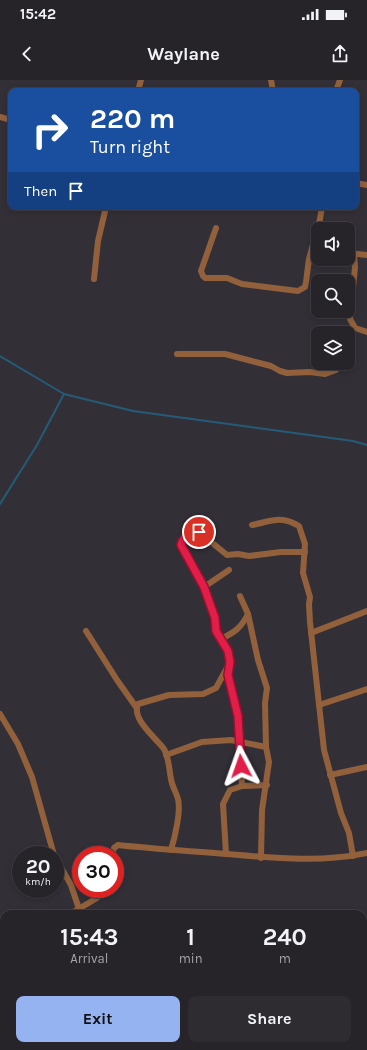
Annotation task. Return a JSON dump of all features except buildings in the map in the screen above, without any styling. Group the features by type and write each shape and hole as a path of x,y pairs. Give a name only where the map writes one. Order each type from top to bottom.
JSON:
{"street":[{"path":"94,279 98,241 105,210"},
{"path":"320,222 322,210"},
{"path":"216,228 201,270 205,278 227,278 242,284 298,291 305,287 309,258 311,255"},
{"path":"355,254 367,255"},
{"path":"354,266 350,319 355,328 367,332"},
{"path":"177,354 225,354 271,366 287,373 310,372 325,374 336,370"},
{"path":"252,525 280,518 292,522 299,526 305,544 303,573 310,597 311,633 324,750 341,813 349,833 353,856"},
{"path":"242,786 238,716 228,675 230,662 228,651 216,631 215,618 204,587 181,545 182,541 192,533 199,532 227,555 232,556 238,554 249,556 281,552 305,552"},
{"path":"204,587 229,570"},
{"path":"240,596 248,614 258,660 267,688 264,703 266,747 270,762 262,810 261,858"},
{"path":"311,633 367,611"},
{"path":"221,639 233,634 243,625 248,614"},
{"path":"86,631 136,707 142,723 164,750 166,755 170,766 171,780 179,806 176,834 172,850"},
{"path":"136,707 138,704 169,695 203,694 216,688 230,662"},
{"path":"319,706 367,689"},
{"path":"0,714 18,744 32,777 51,846"},
{"path":"166,755 202,742 231,740 266,747"},
{"path":"330,775 367,766"},
{"path":"226,854 223,804 230,790 242,786 267,785"},
{"path":"117,846 261,858 303,859 353,856 367,853"},
{"path":"64,873 71,885 79,909 97,898"}],"waterway":[{"path":"0,356 64,394 133,411 353,441 367,445"},
{"path":"0,504 37,445 64,394"}],"route":[{"path":"199,532 192,533 186,537 182,541 181,545 204,587 215,618 216,631 228,651 230,662 228,675 238,716 241,766"}]}
